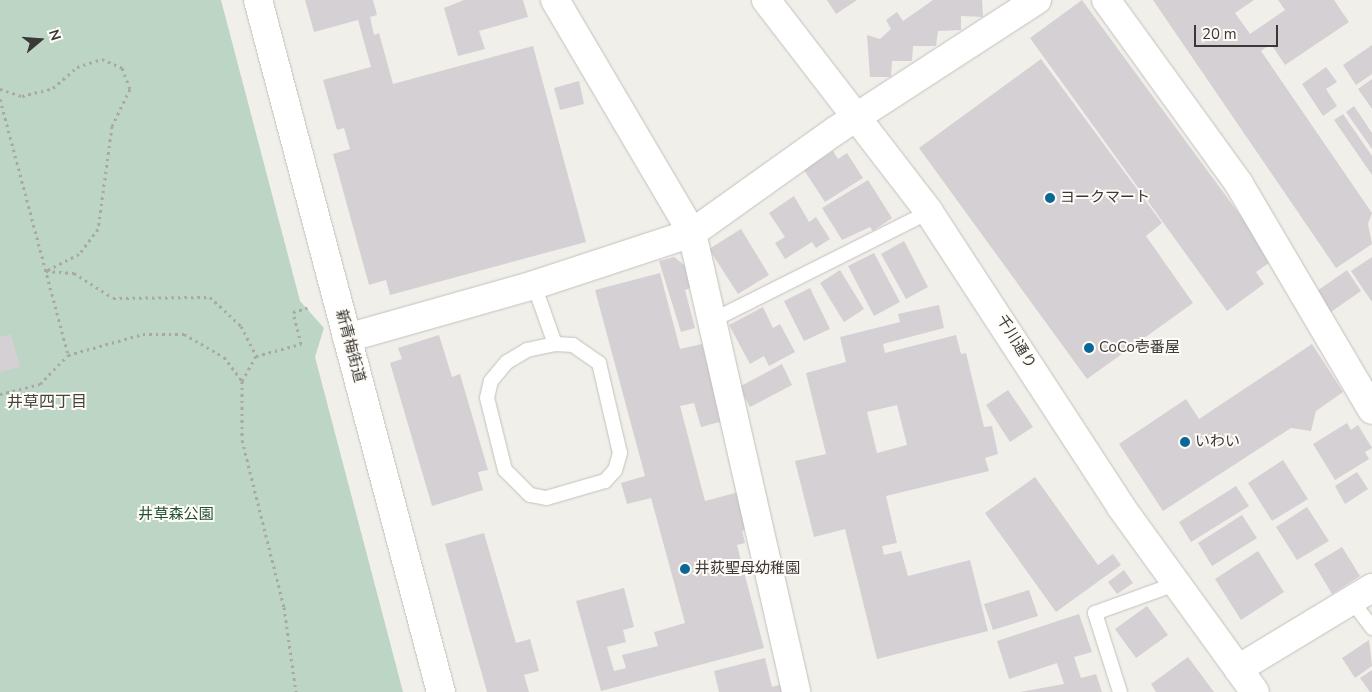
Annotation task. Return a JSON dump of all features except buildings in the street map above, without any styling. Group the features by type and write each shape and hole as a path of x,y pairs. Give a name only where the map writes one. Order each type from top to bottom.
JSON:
{"street":[{"name":"新青梅街道","path":"258,0 441,692"},
{"path":"555,0 692,233 796,692"},
{"name":"千川通り","path":"766,0 929,212 1175,584 1255,692"},
{"path":"348,338 534,285 692,233 857,117 1037,0"},
{"path":"1106,0 1239,184 1372,410"},
{"path":"1238,669 1362,594"}],"lane":[{"path":"713,320 929,212"},
{"path":"534,285 555,344"},
{"path":"555,344 573,345 599,363 620,453 615,470 604,481 546,498 530,495 504,470 487,398 491,381 507,362 527,350 555,344"},
{"path":"1120,692 1095,613 1175,584"},
{"path":"1362,594 1372,628"}],"path":[{"path":"0,89 22,96 53,88 77,67 102,59 122,68 130,89 112,126 98,229 79,254 46,271"},
{"path":"0,99 68,355"},
{"path":"46,271 74,273 113,298 210,297 241,326 256,356"},
{"path":"296,692 284,607 242,440 242,381 256,356 301,344 293,312 307,308"},
{"path":"0,394 40,384 68,355 143,334 184,334 224,357 242,381"}],"green space":[{"name":"井草森公園","path":"0,0 221,0 300,301 324,328 315,357 403,692 0,692"}],"place":[{"name":"ヨークマート","path":"1050,198"},
{"name":"CoCo壱番屋","path":"1089,348"},
{"name":"いわい","path":"1185,442"},
{"name":"井荻聖母幼稚園","path":"685,569"}],"district":[{"name":"井草四丁目","path":"47,402"}]}
